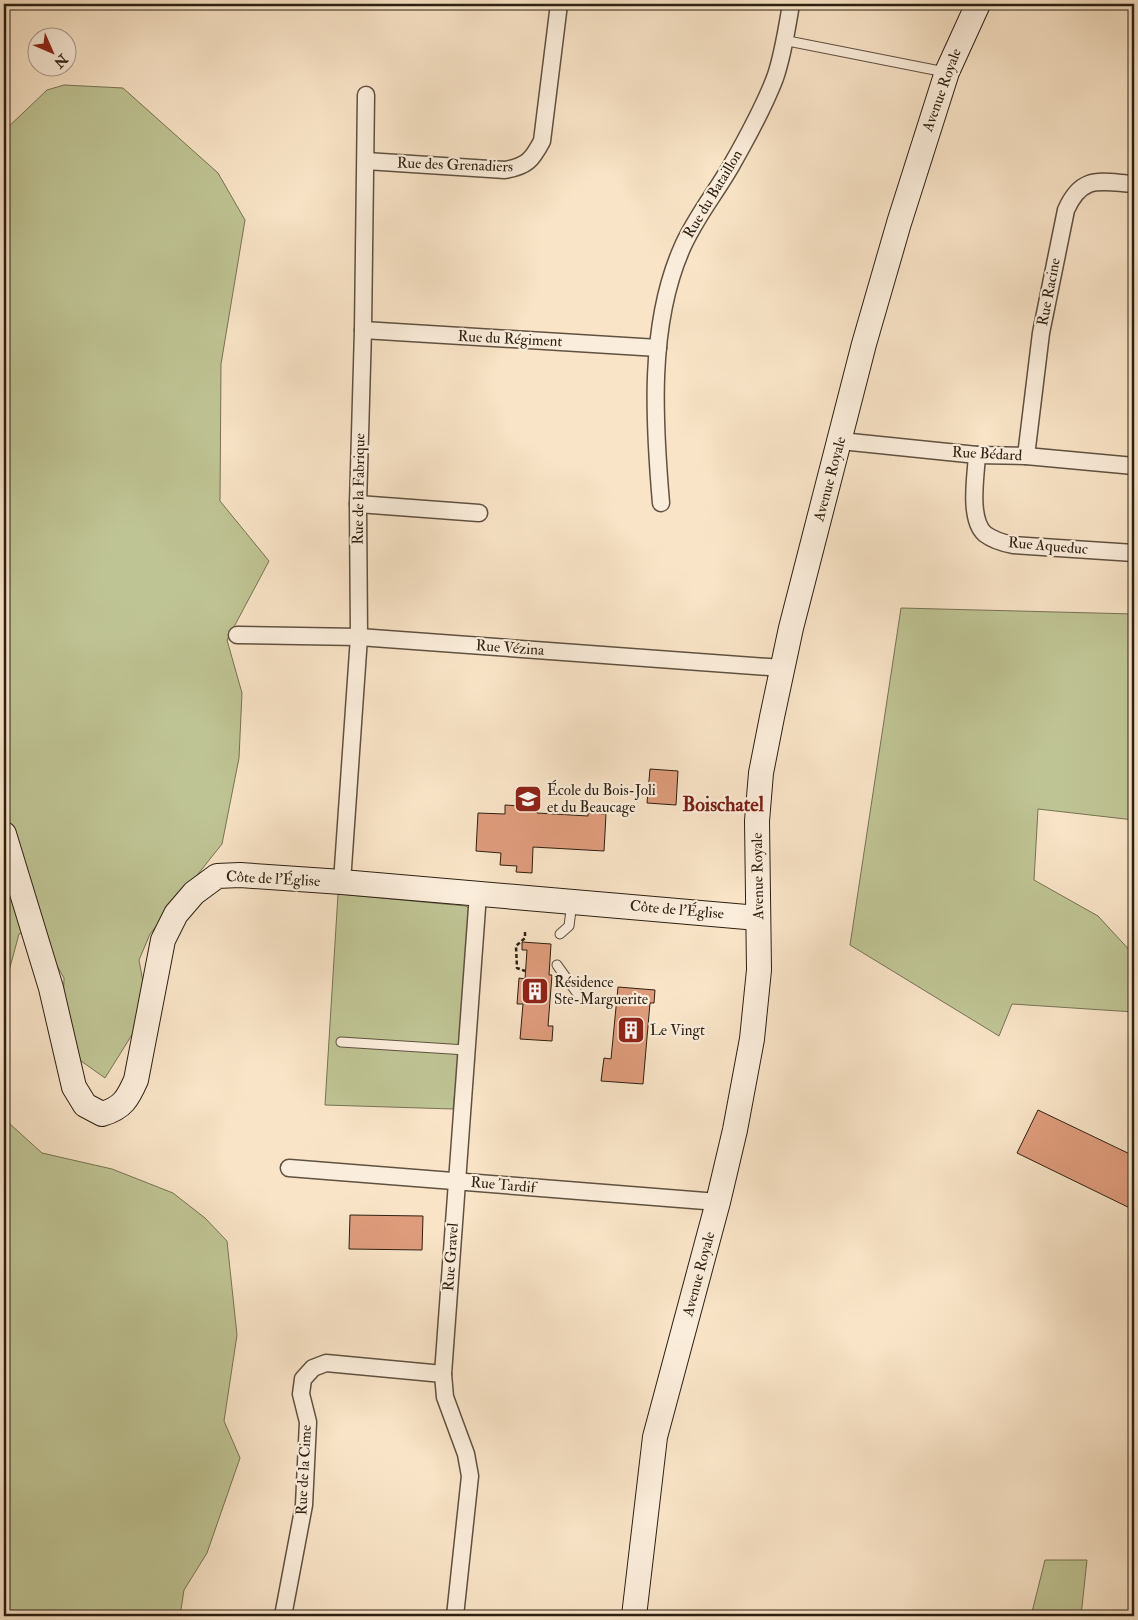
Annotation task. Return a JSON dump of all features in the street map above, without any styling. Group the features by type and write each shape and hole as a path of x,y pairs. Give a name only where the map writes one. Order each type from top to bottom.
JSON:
{"main road":[{"name":"Avenue Royale","path":"634,1616 655,1437 718,1202 735,1130 752,1039 760,970 757,821 761,773 782,668 864,344 899,224 948,72 978,4"},
{"name":"Côte de l'Église","path":"4,834 50,988 74,1087 85,1105 102,1114 115,1110 128,1097 136,1080 164,940 176,914 194,893 218,876 240,875 342,882 758,918"}],"street":[{"name":"Rue des Grenadiers","path":"366,161 505,170 521,167 535,156 542,141 559,4"},
{"name":"Rue du Bataillon","path":"661,503 656,437 658,348 666,302 681,250 698,216 730,168 757,119 775,76 791,4"},
{"name":"Rue de la Fabrique","path":"342,882 359,637 358,504 363,330 366,95"},
{"name":"Rue Racine","path":"1026,456 1041,334 1066,210 1079,188 1088,184 1134,184"},
{"name":"Rue du Régiment","path":"363,330 658,348"},
{"name":"Rue Bédard","path":"840,441 977,455 1026,456 1134,466"},
{"name":"Rue Aqueduc","path":"977,455 974,510 983,532 996,540 1013,545 1134,553"},
{"path":"358,504 479,513"},
{"name":"Rue Vézina","path":"238,635 359,637 782,668"},
{"name":"Rue Gravel","path":"455,1616 470,1476 466,1454 445,1397 443,1374 478,894"},
{"name":"Rue Tardif","path":"289,1168 718,1202"},
{"name":"Rue de la Cime","path":"283,1616 304,1505 308,1422 301,1394 303,1379 313,1368 326,1363 443,1374"}],"lane":[{"path":"783,40 948,72"},
{"path":"560,934 569,926 572,901"},
{"path":"557,965 582,1000"},
{"path":"341,1042 466,1050"}],"path":[{"path":"525,932 525,938 516,946 515,958 517,968 525,971"}],"green space":[{"path":"64,85 123,88 218,173 245,220 221,364 220,501 269,561 227,640 242,693 239,758 222,844 150,934 139,960 148,1009 105,1078 74,1056 62,1038 64,978 48,950 24,932 19,934 9,971 4,1065 4,131 47,90"},
{"path":"901,608 1134,614 1134,820 1038,809 1034,880 1098,916 1134,955 1134,1012 1012,1004 999,1036 850,945"},
{"path":"338,894 466,906 474,914 453,1109 325,1105"},
{"path":"4,1110 10,1124 42,1153 112,1169 173,1193 205,1218 227,1241 237,1335 224,1421 240,1458 207,1553 184,1590 180,1616 4,1616"},
{"path":"1045,1560 1087,1560 1081,1616 1031,1616"}],"building":[{"path":"650,769 678,771 676,805 647,803"},
{"path":"520,799 537,800 537,813 588,816 588,813 606,814 604,851 533,847 532,873 516,872 517,866 500,865 501,853 476,851 478,813 505,814 505,805 520,806"},
{"name":"Résidence Ste-Marguerite","path":"522,942 551,944 549,975 552,975 548,1026 553,1026 552,1041 520,1039 523,1004 517,1004 519,978 525,979 527,950 522,950"},
{"name":"Le Vingt","path":"618,987 655,990 654,1003 650,1003 643,1084 601,1081 604,1058 611,1059"},
{"path":"1038,1110 1134,1156 1134,1210 1017,1153"},
{"path":"350,1215 423,1216 422,1250 349,1249"}],"place":[{"name":"École du Bois-Joli et du Beaucage","path":"528,799"},
{"name":"Résidence Ste-Marguerite","path":"535,991"},
{"name":"Le Vingt","path":"631,1030"}],"district":[{"name":"Boischatel","path":"723,804"}]}
